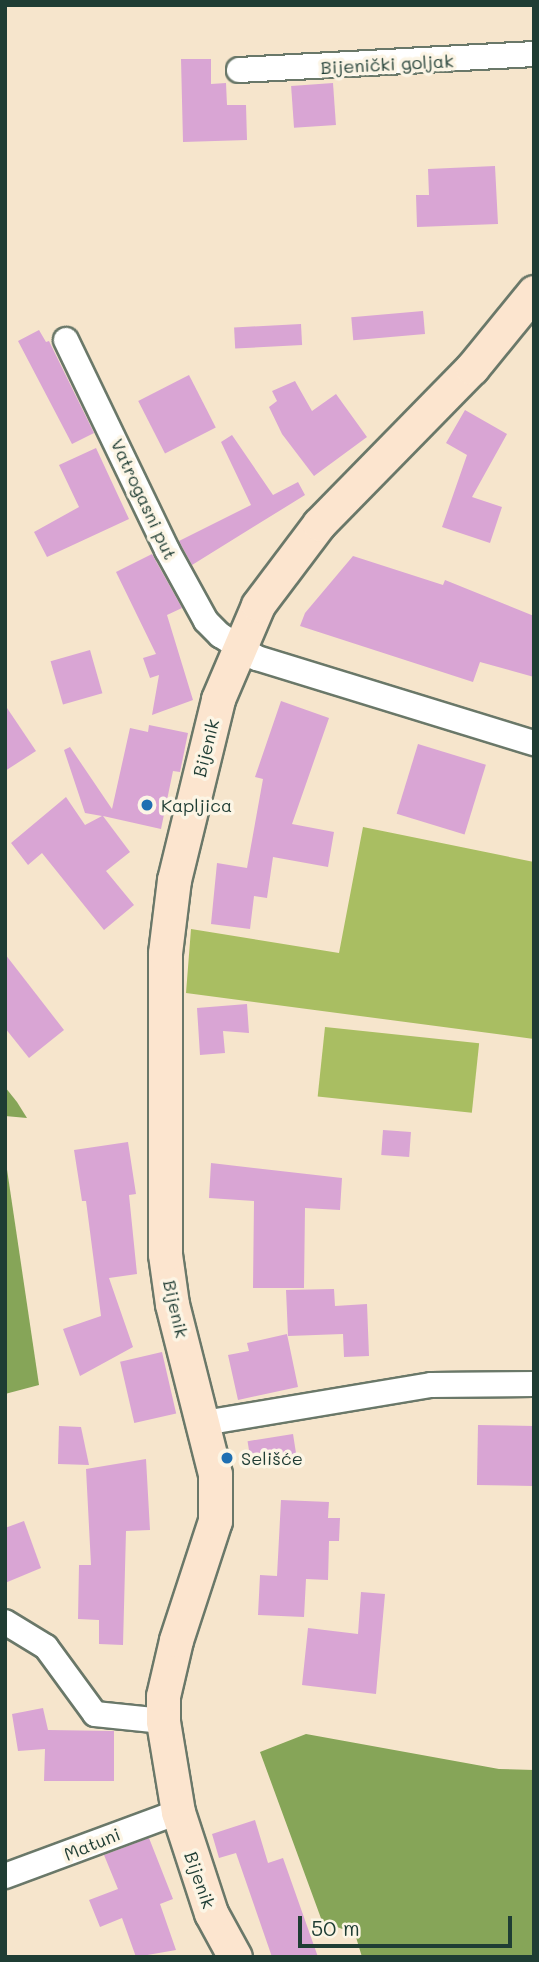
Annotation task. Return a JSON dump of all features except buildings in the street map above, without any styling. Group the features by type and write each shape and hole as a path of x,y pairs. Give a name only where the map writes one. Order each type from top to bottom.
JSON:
{"main road":[{"name":"Bijenik","path":"235,1957 211,1913 178,1812 163,1721 163,1696 176,1640 215,1521 215,1474 172,1304 165,1255 165,953 174,880 218,699 237,647 257,605 319,524 472,368 534,292"}],"street":[{"name":"Bijenički goljak","path":"239,70 534,54"},
{"name":"Vatrogasni put","path":"66,340 192,596 206,621 237,647"},
{"path":"237,647 257,658 534,743"},
{"path":"204,1423 431,1385 534,1384"},
{"path":"5,1622 46,1647 96,1714 163,1721"},
{"name":"Matuni","path":"5,1876 178,1812"}],"green space":[{"path":"363,827 534,862 534,1039 186,993 191,929 339,953"},
{"path":"325,1027 479,1043 472,1113 318,1097"},
{"path":"5,1087 17,1102 27,1118 5,1116"},
{"path":"5,1156 39,1385 5,1394"},
{"path":"306,1734 499,1769 534,1770 534,1957 362,1957 355,1934 322,1921 260,1752"}],"place":[{"name":"Kapljica","path":"147,805"},
{"name":"Selišće","path":"227,1458"}]}
